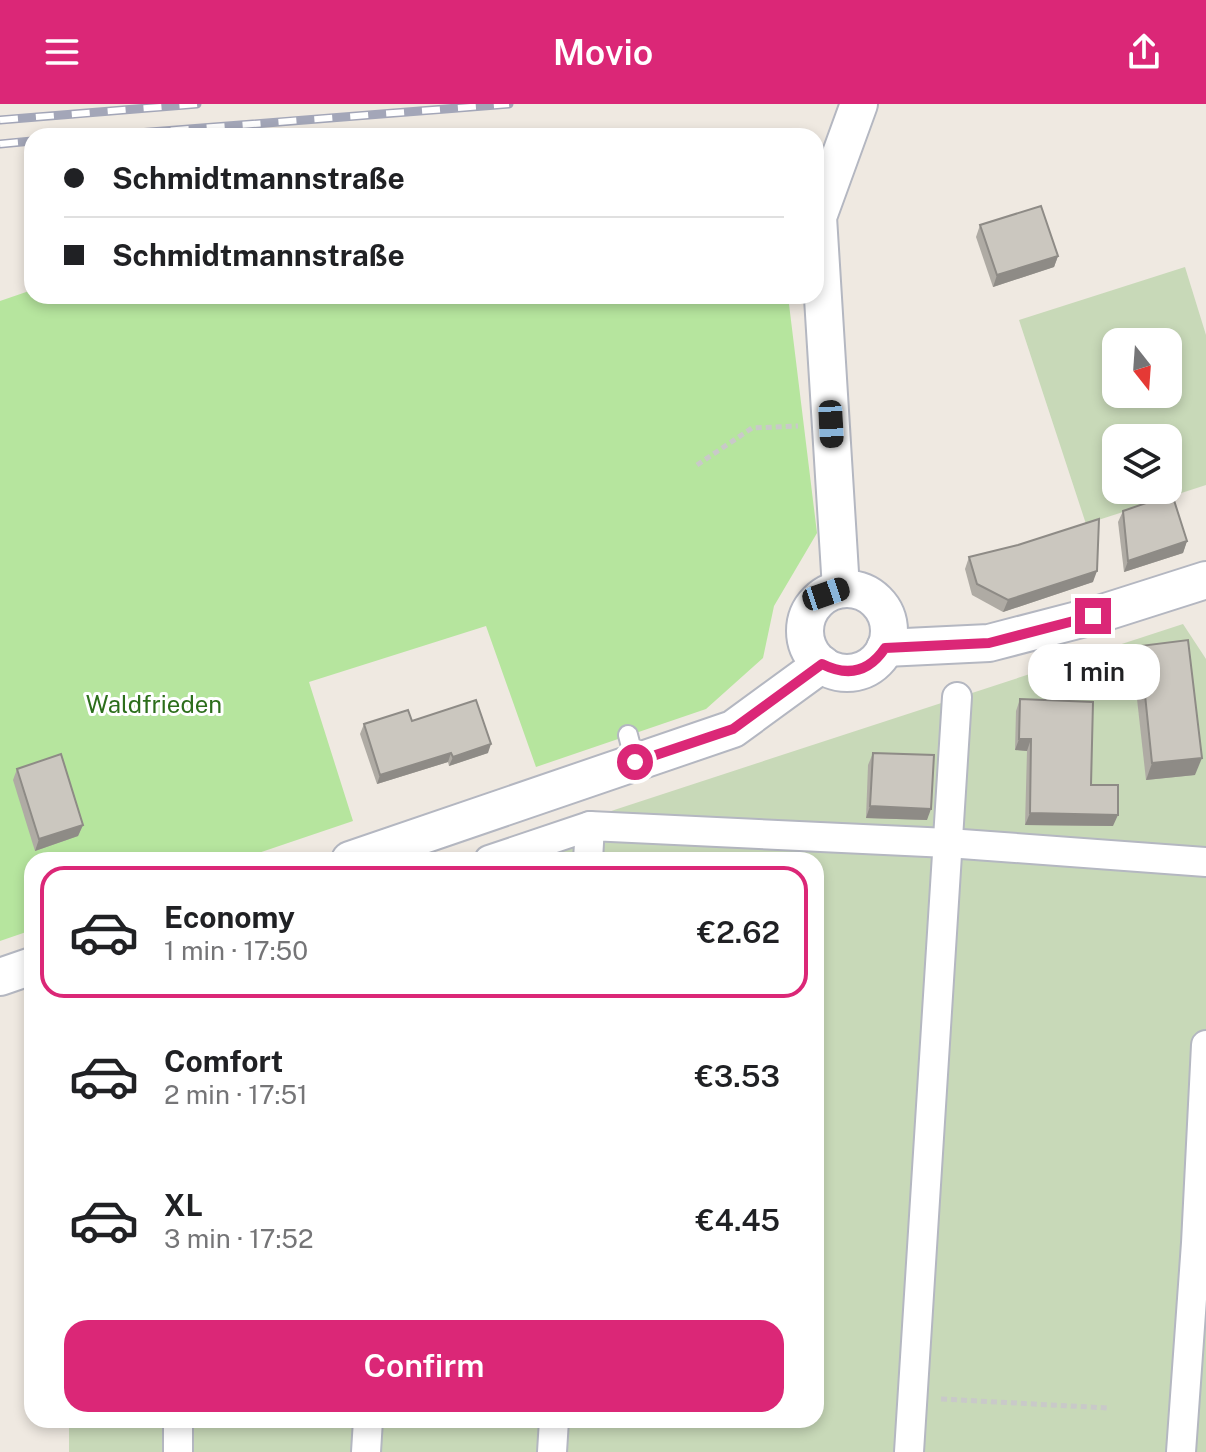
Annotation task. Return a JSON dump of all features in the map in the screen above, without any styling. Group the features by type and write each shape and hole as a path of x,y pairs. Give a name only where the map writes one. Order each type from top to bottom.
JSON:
{"street":[{"path":"824,200 859,104"},
{"path":"823,304 841,589"},
{"path":"885,648 989,643 1093,616 1206,580"},
{"path":"841,589 856,590 877,601 885,613 889,634 885,648 868,667 854,672 835,671 822,664 810,650 805,637 808,614 826,594 841,589"},
{"path":"370,852 632,749 733,729 822,664"},
{"path":"909,1452 957,697"},
{"path":"588,852 590,826"},
{"path":"513,852 590,826 948,843 1206,862"},
{"path":"0,977 24,969"},
{"path":"1181,1452 1206,1045"},
{"path":"178,1428 178,1452"},
{"path":"366,1452 368,1428"},
{"path":"552,1452 554,1428"}],"path":[{"path":"697,465 752,428 831,424"},
{"path":"912,1398 1108,1408"}],"green space":[{"path":"1185,267 1206,335 1206,485 1182,493 1182,424 1102,424 1102,504 1148,504 1086,524 1019,320"},
{"name":"Waldfrieden","path":"24,293 24,304 789,304 817,533 774,606 763,658 706,709 536,767 486,626 309,682 353,821 262,852 24,852 24,933 0,941 0,301"},
{"path":"1183,624 1206,659 1206,1452 69,1452 69,1428 824,1428 824,852 485,852"}],"building":[{"path":"1041,206 1058,256 997,275 980,225"},
{"path":"1143,504 1175,504 1187,541 1128,561 1123,511"},
{"path":"1099,519 1097,571 1008,600 977,584 969,557"},
{"path":"1188,640 1202,758 1152,763 1140,646"},
{"path":"1020,699 1093,702 1091,785 1118,785 1118,815 1030,813 1031,739 1019,739"},
{"path":"476,700 491,744 380,775 364,724 408,710 412,721"},
{"path":"873,753 934,755 931,809 870,806"},
{"path":"61,754 83,825 39,839 17,769"}],"railway":[{"path":"0,120 197,104"},
{"path":"202,128 509,104"},
{"path":"0,144 24,142"}],"route":[{"path":"635,762 733,729 822,664 835,671 854,672 868,667 885,648 989,643 1093,616"}]}
